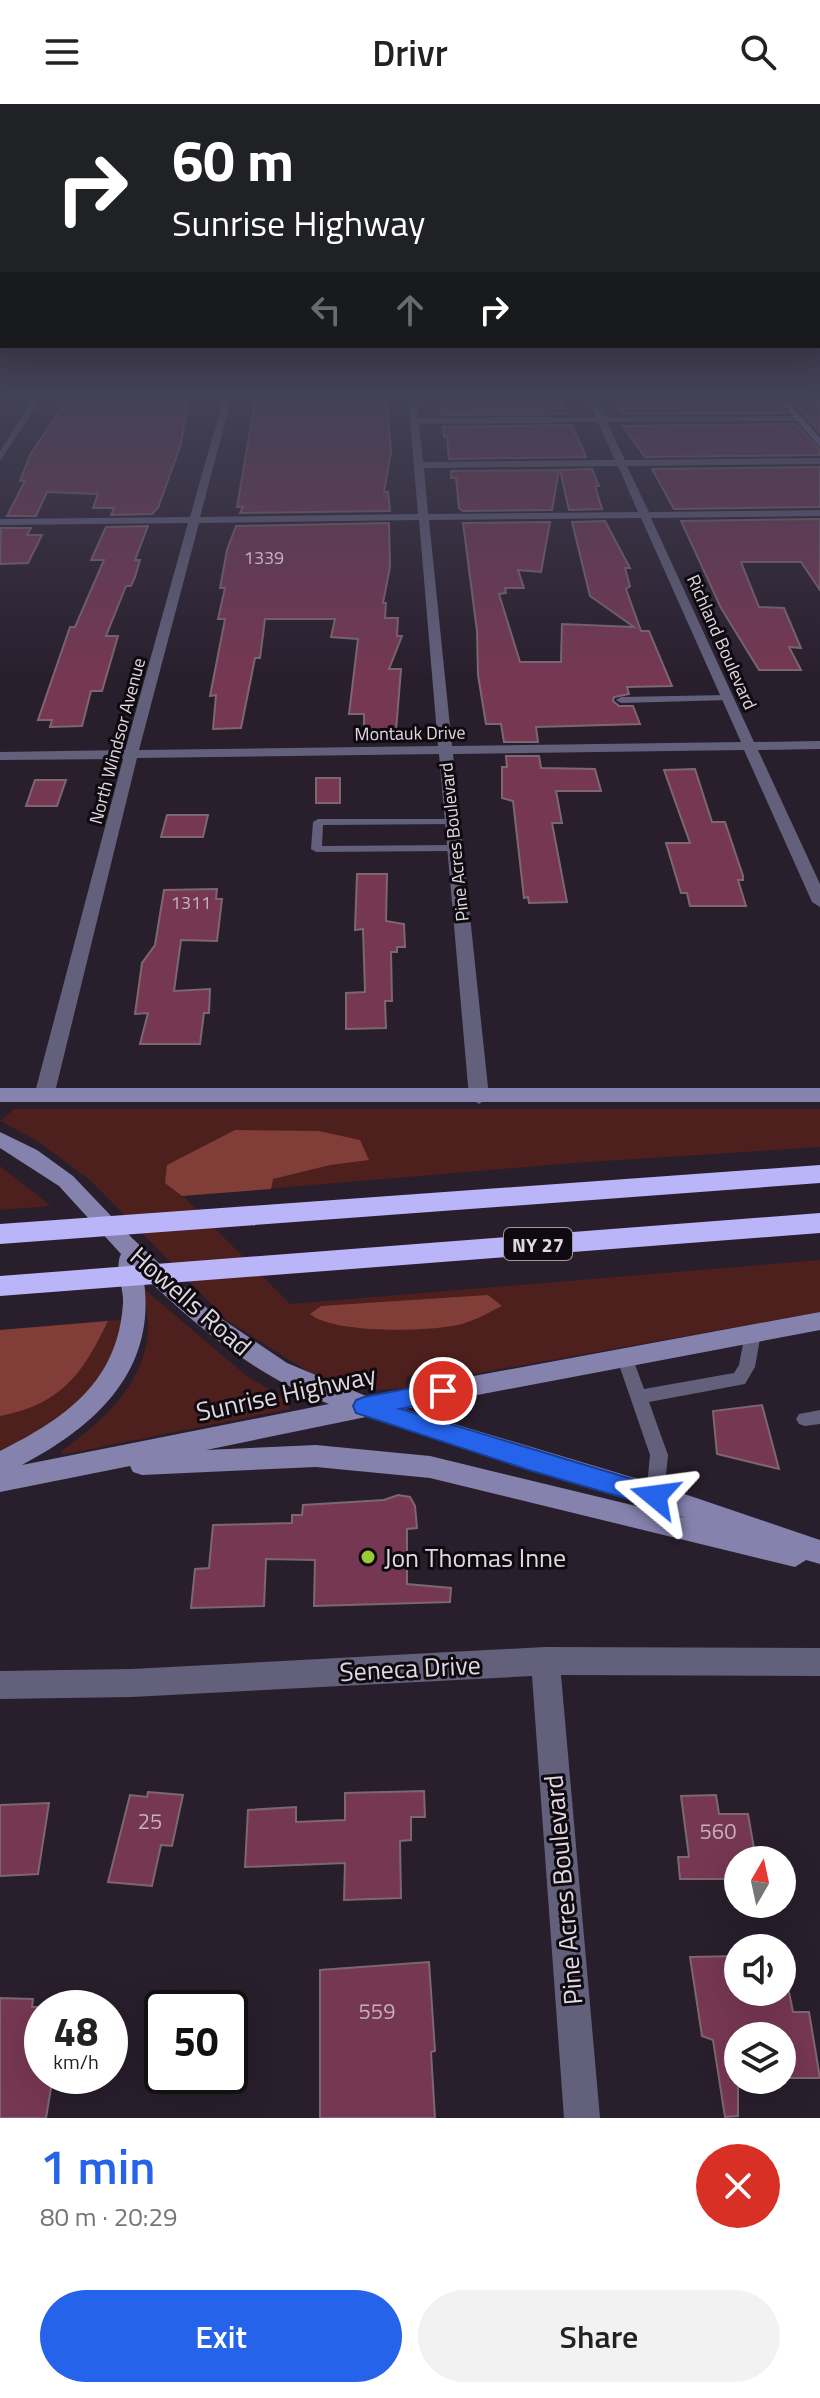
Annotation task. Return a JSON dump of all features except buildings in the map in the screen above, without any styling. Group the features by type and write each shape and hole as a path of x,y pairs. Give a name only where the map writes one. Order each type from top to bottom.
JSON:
{"highway":[{"name":"NY 27","path":"0,1234 820,1174"},
{"name":"NY 27","path":"0,1286 820,1223"}],"main road":[{"path":"0,1095 820,1095"},
{"name":"Howells Road","path":"0,1139 30,1155 66,1181 124,1244 202,1317 252,1355 306,1384 523,1458 655,1496 820,1552"},
{"path":"0,1464 75,1420 117,1374 130,1344 135,1314 134,1281 124,1244"},
{"name":"Sunrise Highway","path":"0,1481 364,1406 820,1321"},
{"path":"71,1468 287,1456 388,1462 472,1475 649,1522 820,1560"}],"street":[{"name":"North Windsor Avenue","path":"44,1096 131,754 203,490"},
{"name":"Pine Acres Boulevard","path":"422,490 479,1097"},
{"name":"Richland Boulevard","path":"633,490 820,902"},
{"path":"0,522 820,513"},
{"name":"Montauk Drive","path":"0,756 820,745"},
{"name":"Pine Acres Boulevard","path":"545,1661 582,2118"},
{"name":"Seneca Drive","path":"0,1685 132,1683 545,1661 820,1662"}],"lane":[{"path":"621,700 727,698"},
{"path":"452,822 318,822 316,849 455,848"},
{"path":"639,1397 739,1379 747,1367 753,1333"},
{"path":"624,1356 659,1455 655,1496"}],"shaded area":[{"path":"14,1109 820,1109 820,1147 573,1163 183,1196 290,1304 820,1260 820,1312 428,1382 422,1375 406,1377 406,1388 377,1390 312,1374 228,1321 90,1180 39,1142 0,1121"},
{"path":"235,1130 319,1131 360,1140 369,1160 330,1165 273,1179 271,1189 182,1196 165,1183 167,1165"},
{"path":"0,1166 51,1206 0,1210"},
{"path":"144,1289 248,1377 290,1401 289,1409 61,1455 118,1401 138,1370 148,1333"},
{"path":"488,1295 502,1306 448,1327 407,1330 360,1328 339,1325 310,1314 321,1306"},
{"path":"128,1319 112,1367 86,1403 0,1453 0,1330"},
{"path":"108,1321 89,1357 67,1384 39,1404 0,1416 0,1330"}],"place":[{"name":"Jon Thomas Inne","path":"368,1557"}],"route":[{"path":"443,1391 364,1406 529,1460 655,1496"}]}
